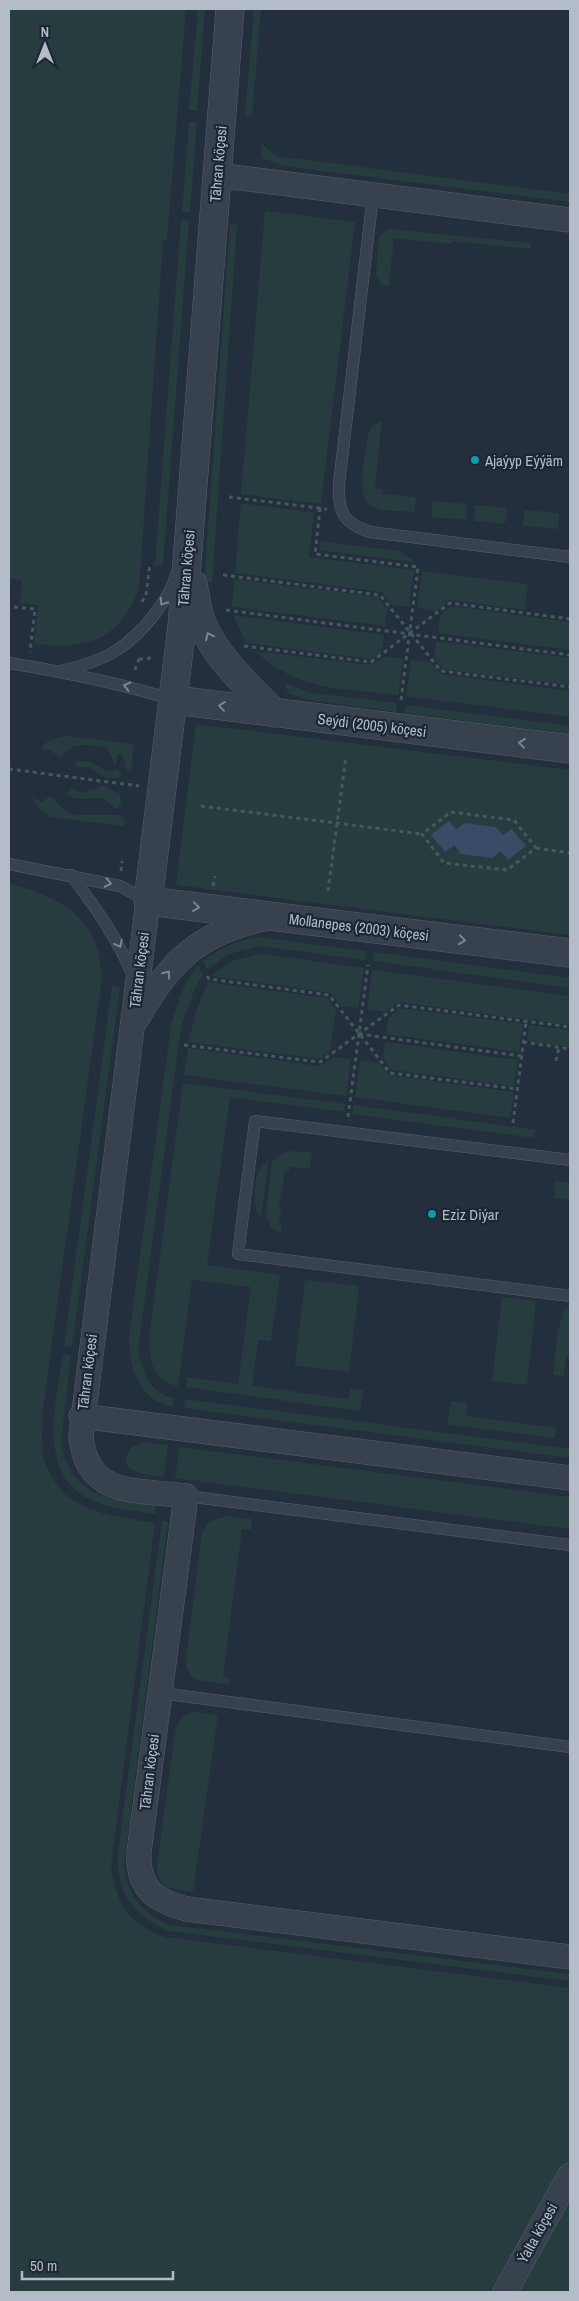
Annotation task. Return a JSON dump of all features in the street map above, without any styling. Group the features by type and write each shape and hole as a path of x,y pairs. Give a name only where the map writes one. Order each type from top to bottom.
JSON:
{"street":[{"name":"Tähran köçesi","path":"230,9 190,523 174,700 81,1416 82,1446 89,1467 105,1483 120,1488 186,1496 139,1852 140,1873 150,1892 170,1905 187,1909 570,1957"},
{"path":"216,176 570,220"},
{"path":"190,523 193,581 198,612 217,651 231,669 274,713"},
{"name":"Seýdi (2005) köçesi","path":"174,700 570,749"},
{"name":"Mollanepes (2003) köçesi","path":"148,901 570,953"},
{"path":"131,1030 148,1000 183,956 215,934 245,923 277,917"},
{"path":"81,1416 570,1478"},
{"name":"Ýalta köçesi","path":"505,2292 570,2175"}],"lane":[{"path":"373,195 339,484 339,499 344,516 354,526 370,532 570,557"},
{"path":"61,671 88,665 110,655 128,644 141,632 174,584 190,523"},
{"path":"9,663 61,671 133,687 174,700"},
{"path":"9,864 120,886 148,901"},
{"path":"71,875 110,928 137,985"},
{"path":"570,1160 255,1121 238,1254 570,1296"},
{"path":"186,1496 570,1545"},
{"path":"160,1693 570,1747"}],"path":[{"path":"229,497 320,508 314,554 418,567 402,700"},
{"path":"140,607 146,594 150,564"},
{"path":"223,575 380,595 441,671 570,688"},
{"path":"244,646 371,662 450,603 570,619"},
{"path":"14,607 35,609 30,654 39,655"},
{"path":"226,610 570,655"},
{"path":"135,670 139,659 152,658"},
{"path":"328,891 346,756"},
{"path":"9,769 140,786"},
{"path":"201,806 422,834 451,812 478,815 514,820 536,848 570,853"},
{"path":"422,834 444,863 508,870 536,848"},
{"path":"121,874 122,861"},
{"path":"212,889 215,876"},
{"path":"348,1113 368,965"},
{"path":"207,976 209,979 329,995 390,1072 517,1089"},
{"path":"184,1045 320,1062 399,1005 570,1027"},
{"path":"512,1123 526,1022"},
{"path":"359,1034 521,1056"},
{"path":"523,1042 570,1049"},
{"path":"556,1061 559,1047"}],"green space":[{"path":"9,9 186,9 167,240 163,241 139,589 121,621 110,631 98,639 70,645 34,644 38,605 20,603 22,580 9,578"},
{"path":"198,9 205,9 197,111 189,110"},
{"path":"254,9 261,9 252,116 245,116"},
{"path":"189,122 197,122 190,213 182,212"},
{"path":"262,144 276,156 570,194 570,202 285,166 261,158"},
{"path":"265,211 355,222 321,504 241,494"},
{"path":"181,220 189,221 163,565 155,565"},
{"path":"230,224 237,225 212,582 204,582"},
{"path":"389,229 531,243 530,249 453,241 452,244 394,238 389,285 382,285 376,276 379,237"},
{"path":"382,421 375,488 383,489 382,494 416,497 414,512 381,509 371,506 366,501 362,483 368,434 372,426"},
{"path":"433,501 467,504 466,520 431,517"},
{"path":"241,503 314,513 309,557 414,570 409,607 391,605 382,592 235,573"},
{"path":"475,505 507,508 505,524 474,521"},
{"path":"524,510 559,513 558,529 523,526"},
{"path":"320,541 400,551 415,562 319,550"},
{"path":"422,571 528,584 525,610 449,600 437,611 417,608"},
{"path":"234,579 378,597 387,609 385,626 232,607"},
{"path":"451,606 570,622 570,650 438,633 440,616"},
{"path":"233,615 384,635 382,652 371,659 246,643"},
{"path":"436,641 570,658 570,685 443,669 434,658"},
{"path":"255,651 371,665 385,656 403,659 398,695 340,689 305,681 288,674"},
{"path":"411,660 430,662 440,674 570,691 570,717 406,696"},
{"path":"284,683 312,693 397,703 396,712 310,700 289,694"},
{"path":"405,705 570,726 570,734 404,713"},
{"path":"196,724 570,770 570,935 176,885"},
{"path":"65,736 134,744 131,768 129,771 125,766 123,756 118,753 116,764 114,763 109,750 105,747 74,746 59,757 48,749 46,751 41,747 50,740"},
{"path":"78,761 90,762 108,772 117,769 122,776 117,778 105,777 90,767 78,767 73,763"},
{"path":"103,786 120,794 121,804 118,809 102,799 80,799 66,794 71,788 81,793"},
{"path":"32,796 41,802 50,796 67,812 75,815 119,815 124,819 124,826 50,817 37,807"},
{"path":"9,883 47,897 63,905 77,916 88,928 96,944 100,963 101,985 42,1416 42,1439 45,1462 53,1479 63,1492 76,1502 105,1514 155,1523 111,1865 116,1890 120,1901 133,1919 142,1926 165,1937 570,1988 570,2161 498,2292 9,2292"},
{"path":"258,937 366,951 365,960 258,946 229,954 207,969 203,961 222,948"},
{"path":"374,952 570,978 570,988 373,961"},
{"path":"261,954 364,968 358,1008 341,1006 331,993 211,976 232,961"},
{"path":"198,966 203,975 195,988 181,1027 138,1351 142,1367 149,1381 159,1392 174,1398 173,1407 162,1404 152,1398 138,1381 131,1359 129,1337 171,1026 181,994"},
{"path":"372,970 570,996 570,1025 398,1002 386,1012 367,1009"},
{"path":"208,982 327,998 336,1010 330,1052 320,1059 188,1042 197,1009"},
{"path":"112,986 120,987 72,1347 64,1346"},
{"path":"400,1008 523,1024 519,1052 386,1034 389,1017"},
{"path":"529,1025 570,1030 570,1047 527,1041"},
{"path":"385,1042 518,1060 514,1086 392,1070 383,1059"},
{"path":"188,1048 319,1066 334,1057 351,1059 346,1096 184,1075"},
{"path":"360,1060 379,1063 389,1075 514,1092 510,1118 355,1097"},
{"path":"183,1083 345,1104 344,1112 230,1097 207,1265 280,1275 271,1341 258,1340 252,1386 348,1399 350,1389 363,1390 360,1411 186,1387 187,1377 238,1384 251,1287 192,1280 178,1386 163,1380 154,1370 150,1355 149,1339"},
{"path":"354,1105 537,1130 532,1137 527,1137 352,1114"},
{"path":"290,1151 312,1152 310,1169 290,1167 289,1171 285,1171 279,1207 281,1208 279,1224 282,1224 281,1234 270,1226 266,1215 272,1162 283,1153"},
{"path":"268,1162 261,1218 255,1205 256,1179 263,1166"},
{"path":"555,1181 570,1183 570,1200 554,1198"},
{"path":"305,1280 359,1286 349,1372 295,1366"},
{"path":"502,1297 536,1301 527,1385 492,1381"},
{"path":"570,1307 570,1357 566,1357 564,1376 553,1375 558,1330 564,1309"},
{"path":"63,1354 71,1355 61,1443 66,1461 73,1475 83,1485 108,1497 156,1506 155,1514 102,1504 80,1494 66,1479 57,1461 54,1440 56,1396"},
{"path":"185,1399 570,1449 570,1458 184,1408"},
{"path":"451,1401 467,1403 466,1416 556,1428 555,1438 447,1424"},
{"path":"144,1442 168,1445 164,1477 134,1471 126,1463 131,1447"},
{"path":"179,1447 570,1497 570,1529 175,1478"},
{"path":"227,1516 252,1519 251,1530 242,1529 223,1677 229,1678 229,1685 194,1679 187,1669 186,1658 202,1532 210,1521"},
{"path":"162,1521 168,1522 124,1864 132,1894 144,1909 170,1925 570,1974 570,1981 169,1931 145,1918 136,1910 129,1901 120,1879 118,1852"},
{"path":"195,1712 218,1715 193,1892 166,1887 158,1877 157,1866 175,1732 182,1718 187,1714"},
{"path":"570,2191 570,2292 514,2292"}],"water":[{"path":"449,821 456,829 465,823 496,827 503,835 512,829 526,846 508,860 501,851 492,858 461,854 454,845 445,852 431,835"}],"place":[{"name":"Ajaýyp Eýýäm","path":"475,460"},
{"name":"Eziz Diýar","path":"432,1214"}]}
